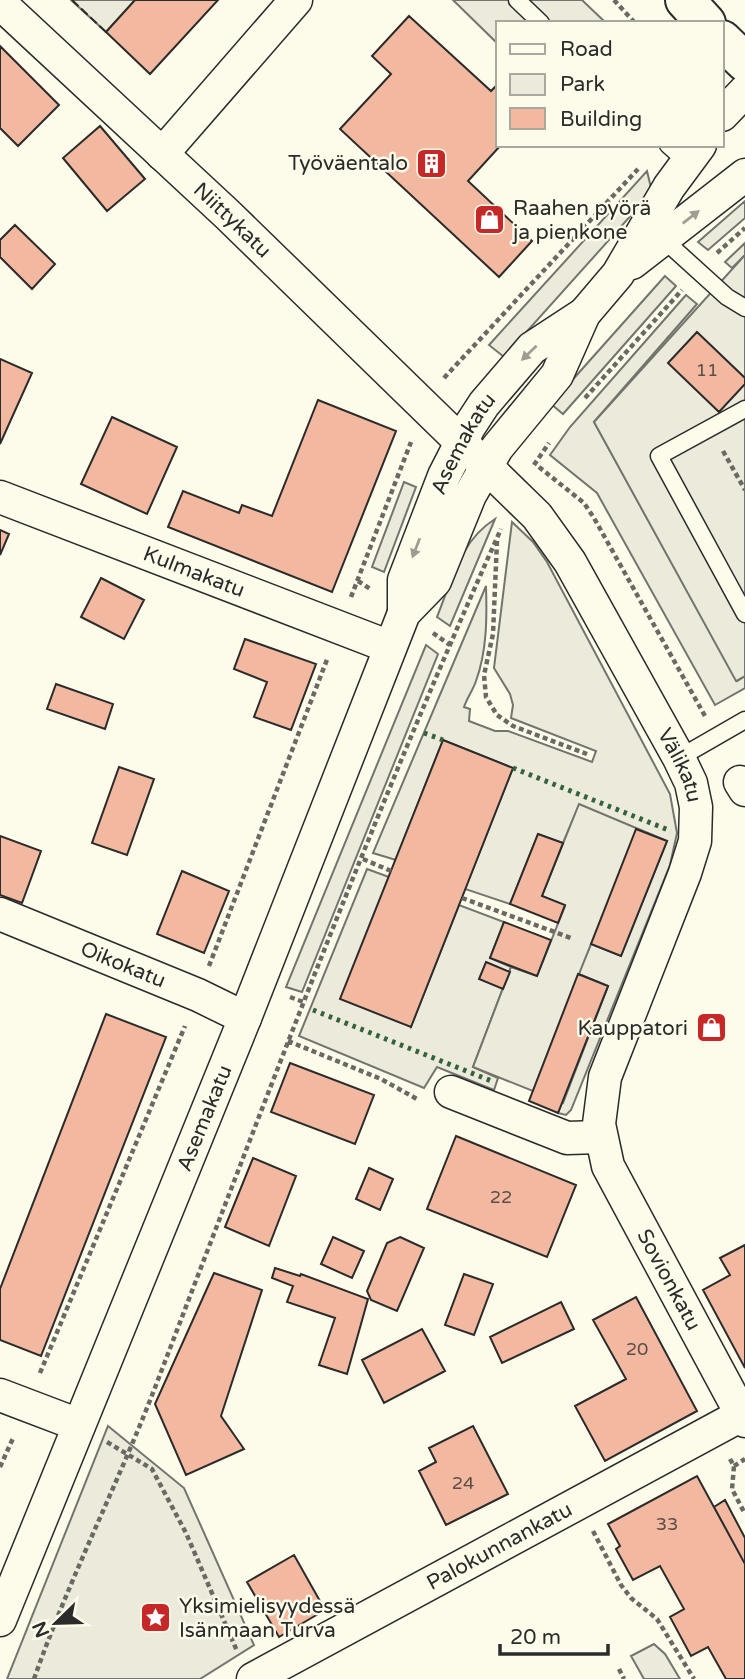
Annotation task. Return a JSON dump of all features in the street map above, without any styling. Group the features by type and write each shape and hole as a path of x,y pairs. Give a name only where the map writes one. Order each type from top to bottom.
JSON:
{"main road":[{"path":"685,0 704,21"},
{"path":"724,42 745,62"}],"street":[{"path":"162,154 296,0"},
{"name":"Niittykatu","path":"0,3 162,154 461,442"},
{"path":"724,113 745,91"},
{"name":"Asemakatu","path":"404,613 404,580 444,476 484,404 532,348 584,314 618,274 669,187 685,151"},
{"name":"Asemakatu","path":"618,274 745,174"},
{"name":"Asemakatu","path":"0,1620 245,1018 404,613 435,581 470,495 497,448 557,375 584,314"},
{"name":"Välikatu","path":"461,442 537,516 570,562 679,758 694,794 697,825 695,841 677,897 605,1077 599,1110 600,1137"},
{"name":"Kulmakatu","path":"0,497 390,647"},
{"name":"Oikokatu","path":"0,914 198,995 245,1018"},
{"path":"437,1097 567,1138 600,1137"},
{"name":"Sovionkatu","path":"600,1137 608,1166 744,1416"},
{"path":"13,1400 79,1426"},
{"name":"Palokunnankatu","path":"245,1667 713,1429 744,1416"}],"lane":[{"path":"517,0 539,21"},
{"path":"663,239 727,297 745,308"},
{"path":"745,409 659,456 745,614"},
{"path":"679,758 745,720"}],"path":[{"path":"614,0 633,21"},
{"path":"0,1468 13,1400 198,995 426,407 443,379 641,165"},
{"path":"580,404 698,271 745,229"},
{"path":"710,427 745,490"},
{"path":"34,1679 129,1456 288,1040 450,645 516,496 555,435"},
{"path":"535,463 584,503 594,517 716,737"},
{"path":"498,537 493,634 484,675 486,697 497,715 513,726 587,754"},
{"path":"363,859 391,871"},
{"path":"462,898 572,938"},
{"path":"288,1040 381,1079 437,1097"},
{"path":"79,1426 152,1469 186,1533 245,1667"},
{"path":"713,1429 734,1466 732,1489 745,1514"},
{"path":"734,1466 745,1460"},
{"path":"591,1525 621,1585 631,1598 657,1619 694,1679"},
{"path":"619,1669 624,1679"}],"green space":[{"path":"647,171 652,192 504,357 489,345"},
{"path":"745,201 745,218 708,250 698,242"},
{"path":"745,243 745,255 732,268 725,262"},
{"path":"665,276 676,286 563,414 551,404"},
{"path":"686,295 697,304 594,422 737,681 745,676 745,688 715,705 597,493 550,455 570,427"},
{"path":"495,519 450,626 437,617 458,562 473,538"},
{"path":"512,522 533,542 547,562 670,794 677,833 670,865 571,1110 566,1115 558,1113 608,986 578,974 591,944 667,841 579,805 563,843 538,834 510,904 465,889 513,768 443,740 396,860 373,853 486,586 482,658 476,681 464,707 470,709 469,721 495,731 508,731 592,762 596,751 511,718 513,705 510,694 494,668"},
{"path":"426,645 438,654 302,992 286,987"},
{"path":"367,869 389,877 411,1026 459,905 504,922 490,958 511,967 473,1067 498,1078 494,1090 437,1067 424,1088 299,1036"},
{"path":"108,1426 184,1488 254,1645 200,1679 7,1679"},
{"path":"654,1644 665,1654 680,1679 644,1679 631,1656"}],"shaded area":[{"path":"71,0 135,0 106,32"},
{"path":"453,0 582,0 604,21 496,21 496,42"},
{"path":"745,255 745,676 736,681 594,422"},
{"path":"404,482 416,487 384,572 372,567"},
{"path":"579,804 667,841 621,956 591,944 579,974 608,986 563,1103 473,1067 511,967 537,976 565,906 542,896"}],"building":[{"path":"135,0 218,0 150,74 106,32"},
{"name":"Työväentalo","path":"409,16 491,91 496,86 496,147 499,147 468,181 532,241 499,277 340,129 391,74 372,56"},
{"path":"0,46 59,105 18,146 0,128"},
{"path":"100,126 145,179 107,211 63,158"},
{"path":"15,225 55,264 32,289 0,257 0,240"},
{"path":"697,332 745,378 745,384 719,412 668,363"},
{"path":"0,359 32,373 0,444"},
{"path":"318,400 396,431 332,592 168,527 183,491 239,513 242,505 272,516"},
{"path":"112,417 177,447 147,514 81,484"},
{"path":"0,530 9,534 0,555"},
{"path":"101,578 144,600 124,639 81,617"},
{"path":"245,639 316,664 291,730 254,717 267,682 234,669"},
{"path":"56,684 113,704 105,729 47,709"},
{"path":"443,740 513,768 411,1027 340,999"},
{"path":"119,767 154,779 127,855 92,843"},
{"path":"636,829 667,841 621,956 591,944"},
{"path":"538,834 563,843 542,896 565,905 558,923 510,904"},
{"path":"0,836 41,851 22,903 0,895"},
{"path":"182,871 229,891 204,953 157,934"},
{"path":"504,922 551,940 537,976 490,958"},
{"path":"486,962 510,972 503,989 479,979"},
{"path":"578,974 608,986 558,1113 529,1101"},
{"path":"106,1014 166,1037 41,1356 0,1340 0,1289"},
{"path":"290,1063 374,1095 355,1144 271,1112"},
{"path":"456,1136 576,1185 547,1257 427,1209"},
{"path":"253,1158 296,1176 269,1246 225,1227"},
{"path":"369,1168 393,1179 380,1210 356,1199"},
{"path":"333,1237 364,1251 352,1278 321,1264"},
{"path":"400,1237 424,1248 397,1311 371,1300 367,1291 387,1243"},
{"path":"745,1245 745,1368 703,1290 730,1275 720,1258"},
{"path":"275,1268 300,1276 301,1274 368,1299 347,1374 319,1365 335,1318 287,1302 293,1286 272,1278"},
{"path":"214,1273 262,1290 221,1416 244,1449 186,1475 155,1404"},
{"path":"464,1274 493,1284 474,1335 445,1325"},
{"path":"636,1297 697,1411 605,1461 575,1406 626,1379 593,1320"},
{"path":"561,1302 574,1329 502,1363 490,1337"},
{"path":"422,1329 445,1371 384,1403 362,1360"},
{"path":"473,1426 508,1494 446,1525 419,1471 436,1462 429,1448"},
{"path":"697,1476 745,1564 745,1679 726,1679 708,1647 691,1656 670,1617 684,1609 660,1566 633,1580 616,1549 620,1546 608,1524"},
{"path":"725,1500 745,1538 745,1564 714,1507"},
{"path":"294,1555 325,1610 279,1637 247,1582"}],"hedge":[{"path":"424,733 443,740"},
{"path":"513,768 671,831"},
{"path":"313,1010 494,1082"}],"fence":[{"path":"72,0 106,32"}],"place":[{"name":"Työväentalo","path":"431,163"},
{"name":"Raahen pyörä ja pienkone","path":"490,220"},
{"name":"Kauppatori","path":"711,1028"},
{"name":"Yksimielisyydessä Isänmaan Turva","path":"156,1618"}]}
